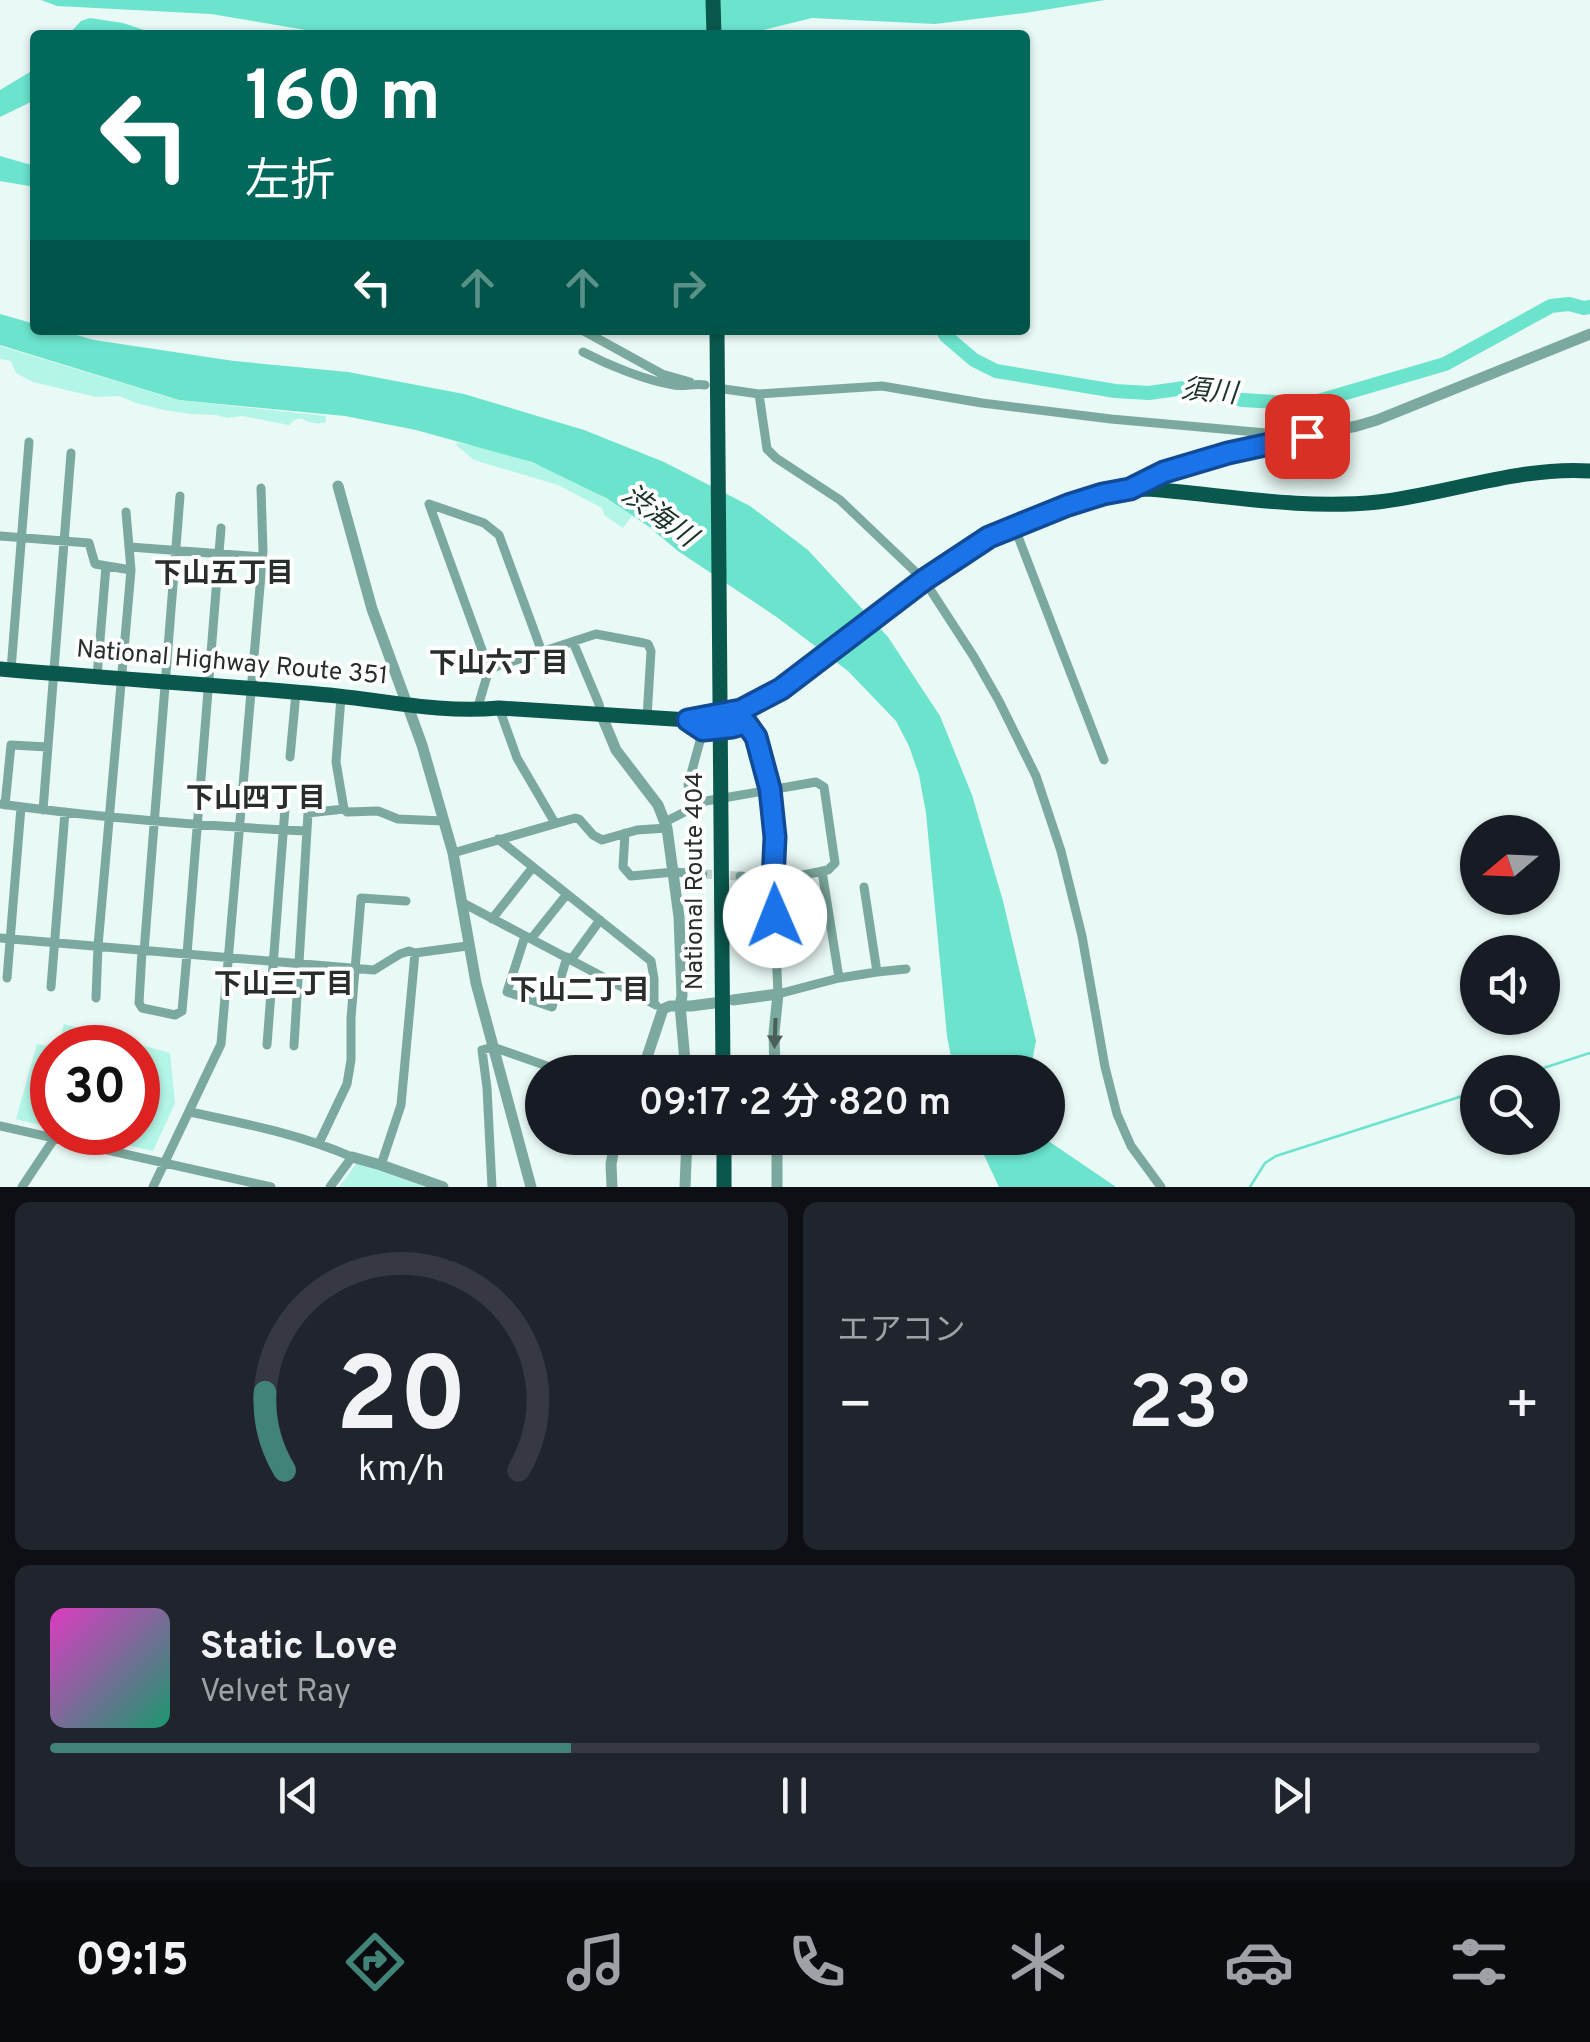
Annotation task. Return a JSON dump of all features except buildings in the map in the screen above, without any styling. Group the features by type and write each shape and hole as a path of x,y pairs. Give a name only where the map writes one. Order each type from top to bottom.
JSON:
{"highway":[{"path":"713,0 714,30"},
{"name":"National Route 404","path":"716,335 723,1055"},
{"name":"National Highway Route 351","path":"6,670 340,696 407,706 688,720 741,710 785,686 971,547 1014,526 1103,494 1130,489 1354,504 1548,472 1590,471"},
{"path":"724,1155 724,1187"}],"street":[{"path":"1130,489 1203,460 1377,420 1590,334"},
{"path":"591,335 662,374 705,385"},
{"path":"584,352 665,384 680,387 692,383"},
{"path":"724,389 759,394 882,386 982,403 1257,434 1307,436"},
{"path":"759,394 764,441 771,454 840,500 920,582 989,681 1036,776 1062,851 1117,1114 1132,1146 1161,1187"},
{"path":"6,670 30,442"},
{"path":"43,810 71,453"},
{"path":"338,486 372,610 422,745 453,853 467,946 531,1187"},
{"path":"153,1187 221,1044 262,557 261,488"},
{"path":"180,496 138,1003 142,1008 175,1016 182,1011 222,528"},
{"path":"477,710 490,669 429,504 500,534 542,652"},
{"path":"96,998 131,570 126,512"},
{"path":"1014,526 1104,760"},
{"path":"0,536 89,544 95,564 131,570"},
{"path":"130,546 262,557"},
{"path":"97,677 106,566"},
{"path":"490,669 596,634 648,644 651,652 647,718"},
{"path":"574,642 616,750 658,805 666,825 682,950 680,1005 684,1055"},
{"path":"290,757 296,694"},
{"path":"340,696 336,762 344,809"},
{"path":"499,708 517,758 555,823"},
{"path":"688,720 703,730 746,723 750,726 770,789 775,837 778,994 775,1055"},
{"path":"696,804 688,785 703,730"},
{"path":"48,746 11,745 3,804 154,820 306,830"},
{"path":"453,853 579,819 592,835 602,840 666,825 696,804 713,799 816,782 824,787 833,867 773,881 740,876"},
{"path":"268,1045 286,795"},
{"path":"7,978 5,938 21,807"},
{"path":"294,1046 308,813 344,809 378,811 398,819 443,820"},
{"path":"51,987 65,812"},
{"path":"625,833 623,868 631,876 702,874"},
{"path":"498,840 651,961 658,1006 646,1055"},
{"path":"492,919 533,867"},
{"path":"822,871 840,978"},
{"path":"864,887 878,972"},
{"path":"567,894 528,938 507,992 552,1006 569,959 600,920"},
{"path":"319,1143 347,1084 361,898 406,901"},
{"path":"463,903 658,1006 714,1002"},
{"path":"5,938 374,970 409,950 415,953 467,946"},
{"path":"382,1165 402,1104 415,953"},
{"path":"733,1000 906,969"},
{"path":"492,1187 482,1050 493,1047 525,1058"},
{"path":"190,1112 319,1143 443,1187"},
{"path":"0,1126 30,1133"},
{"path":"22,1187 43,1155"},
{"path":"124,1155 271,1187"},
{"path":"612,1187 613,1155"},
{"path":"685,1187 686,1155"},
{"path":"777,1155 778,1187"},
{"path":"330,1187 352,1157"}],"shaded area":[{"path":"0,346 178,400 326,416 326,422 299,419 289,425 243,416 227,418 164,410 119,396 96,397 33,382 16,373 11,361 0,359"},
{"path":"458,443 550,470 632,516 623,528 604,515 602,508 558,485 474,460"},
{"path":"160,1050 170,1053 175,1103 160,1136"},
{"path":"30,1069 30,1122 16,1119"},
{"path":"361,1162 425,1187 339,1187"}],"water":[{"path":"41,0 1105,0 935,24 812,18 763,30 305,30 211,14 57,6"},
{"path":"90,18 144,30 73,30"},
{"path":"30,72 30,102 0,117 0,90"},
{"path":"0,156 30,165 30,186 0,181"},
{"name":"渋海川","path":"0,314 30,323 30,335 76,335 234,361 348,372 464,394 584,430 664,462 750,506 808,550 888,637 940,716 972,795 1003,901 1036,1041 1033,1055 951,1055 919,775 896,721 848,671 606,498 532,462 416,430 345,416 179,400 0,345"},
{"path":"1065,1152 1116,1187 999,1187 984,1155"}],"waterway":[{"name":"須川","path":"946,335 974,360 996,371 1115,391 1149,393 1184,388 1242,400 1308,404 1445,364 1551,306 1590,307"},
{"path":"1560,1063 1590,1053"},
{"path":"1250,1187 1265,1163 1276,1156 1460,1097"}],"tunnel":[{"path":"703,874 740,876"}],"district":[{"name":"下山五丁目","path":"224,575"},
{"name":"下山六丁目","path":"499,665"},
{"name":"下山四丁目","path":"256,800"},
{"name":"下山三丁目","path":"284,986"},
{"name":"下山二丁目","path":"580,992"}],"route":[{"path":"775,916 774,820 767,776 753,730 746,723 703,730 688,720 741,710 781,689 924,580 989,537 1068,505 1130,489 1164,472 1307,436"}]}
